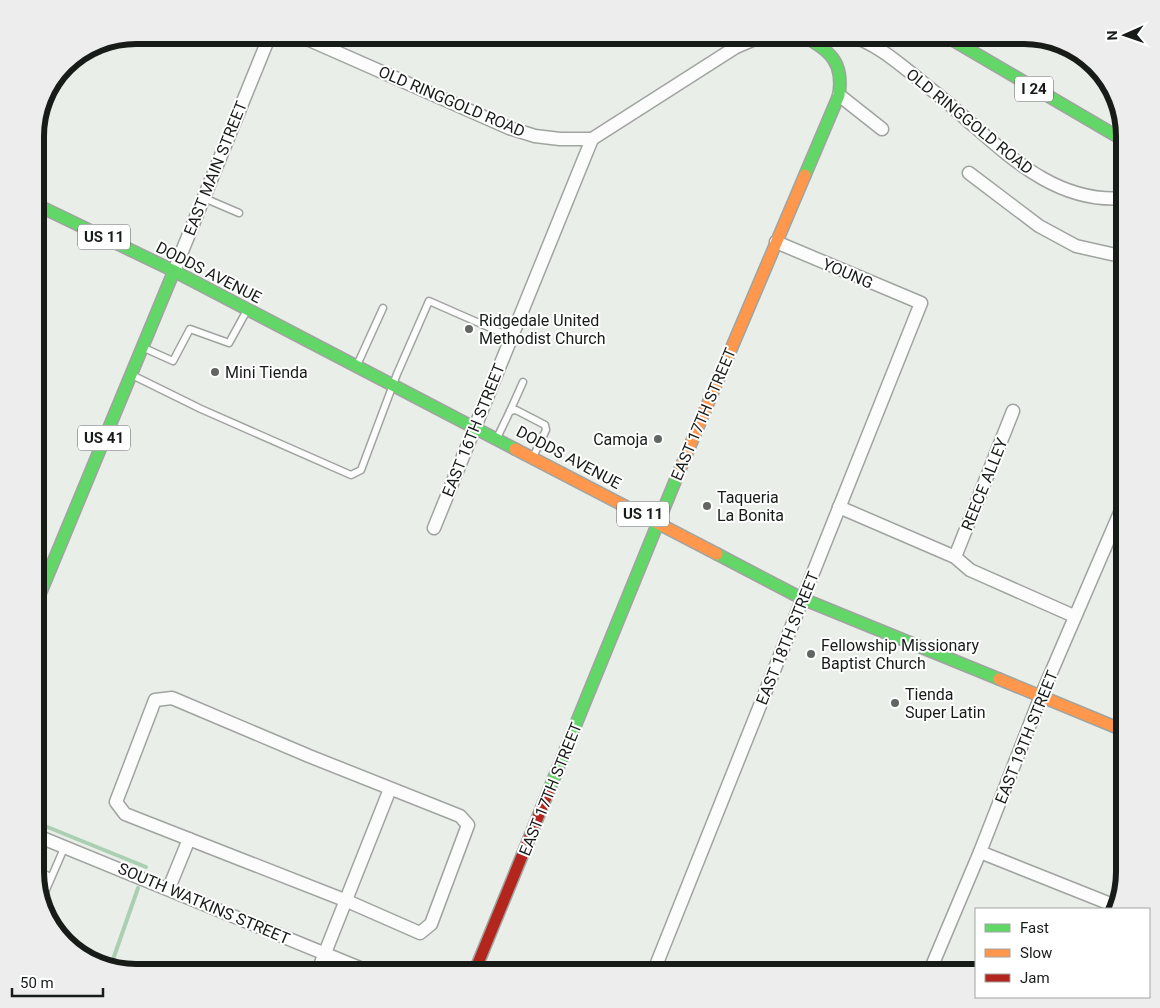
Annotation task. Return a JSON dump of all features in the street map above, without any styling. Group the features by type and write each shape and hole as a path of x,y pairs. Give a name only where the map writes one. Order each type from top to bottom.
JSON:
{"main road":[{"name":"EAST 17TH STREET","path":"478,964 658,522 839,95 841,71 834,57 816,44"},
{"name":"I 24","path":"959,44 1116,136"},
{"name":"DODDS AVENUE","path":"44,208 174,271 394,384 803,599 1116,727"},
{"name":"EAST MAIN STREET","path":"44,584 174,271"}],"street":[{"name":"EAST MAIN STREET","path":"174,271 266,44"},
{"name":"OLD RINGGOLD ROAD","path":"318,44 509,128 535,136 560,139 592,139"},
{"path":"592,139 743,44"},
{"name":"OLD RINGGOLD ROAD","path":"869,44 884,51 1027,170 1050,184 1091,196 1116,197"},
{"path":"839,95 882,129"},
{"name":"EAST 16TH STREET","path":"434,528 592,139"},
{"path":"969,173 1039,226 1076,246 1116,255"},
{"name":"YOUNG","path":"776,242 921,303"},
{"name":"EAST 18TH STREET","path":"656,964 921,303"},
{"name":"REECE ALLEY","path":"955,557 1013,411"},
{"path":"839,508 955,557 970,570 1074,616"},
{"name":"EAST 19TH STREET","path":"933,964 980,852 1074,616 1116,535"},
{"path":"172,698 390,789 460,816 468,826 431,924 420,933 347,901 189,839 125,814 116,802 155,700 172,698"},
{"path":"321,964 390,789"},
{"name":"SOUTH WATKINS STREET","path":"44,838 350,964"},
{"path":"169,888 189,839"},
{"path":"980,852 1110,904"}],"lane":[{"path":"203,198 239,213"},
{"path":"131,374 201,409 351,474 361,470 429,301 511,337"},
{"path":"356,366 383,308"},
{"path":"142,347 173,361 190,329 230,343 247,309"},
{"path":"497,438 523,382"},
{"path":"510,411 516,410 545,425 546,430 533,457"},
{"path":"46,889 65,846"},
{"path":"44,874 51,877"}],"waterway":[{"path":"44,826 146,867"},
{"path":"113,961 138,888"}],"traffic: fast":[{"path":"805,175 839,95 840,83 837,66 828,52 816,44"},
{"path":"959,44 1116,136"},
{"path":"44,208 174,271 515,449"},
{"path":"44,584 174,271"},
{"path":"549,790 678,474"},
{"path":"717,554 803,599 999,679"}],"traffic: slow":[{"path":"678,474 805,175"},
{"path":"515,449 717,554"},
{"path":"999,679 1116,727"}],"traffic: jam":[{"path":"478,964 549,790"}],"place":[{"name":"Ridgedale United Methodist Church","path":"469,329"},
{"name":"Mini Tienda","path":"215,372"},
{"name":"Camoja","path":"658,439"},
{"name":"Taqueria La Bonita","path":"707,506"},
{"name":"Fellowship Missionary Baptist Church","path":"811,654"},
{"name":"Tienda Super Latin","path":"895,703"}]}
